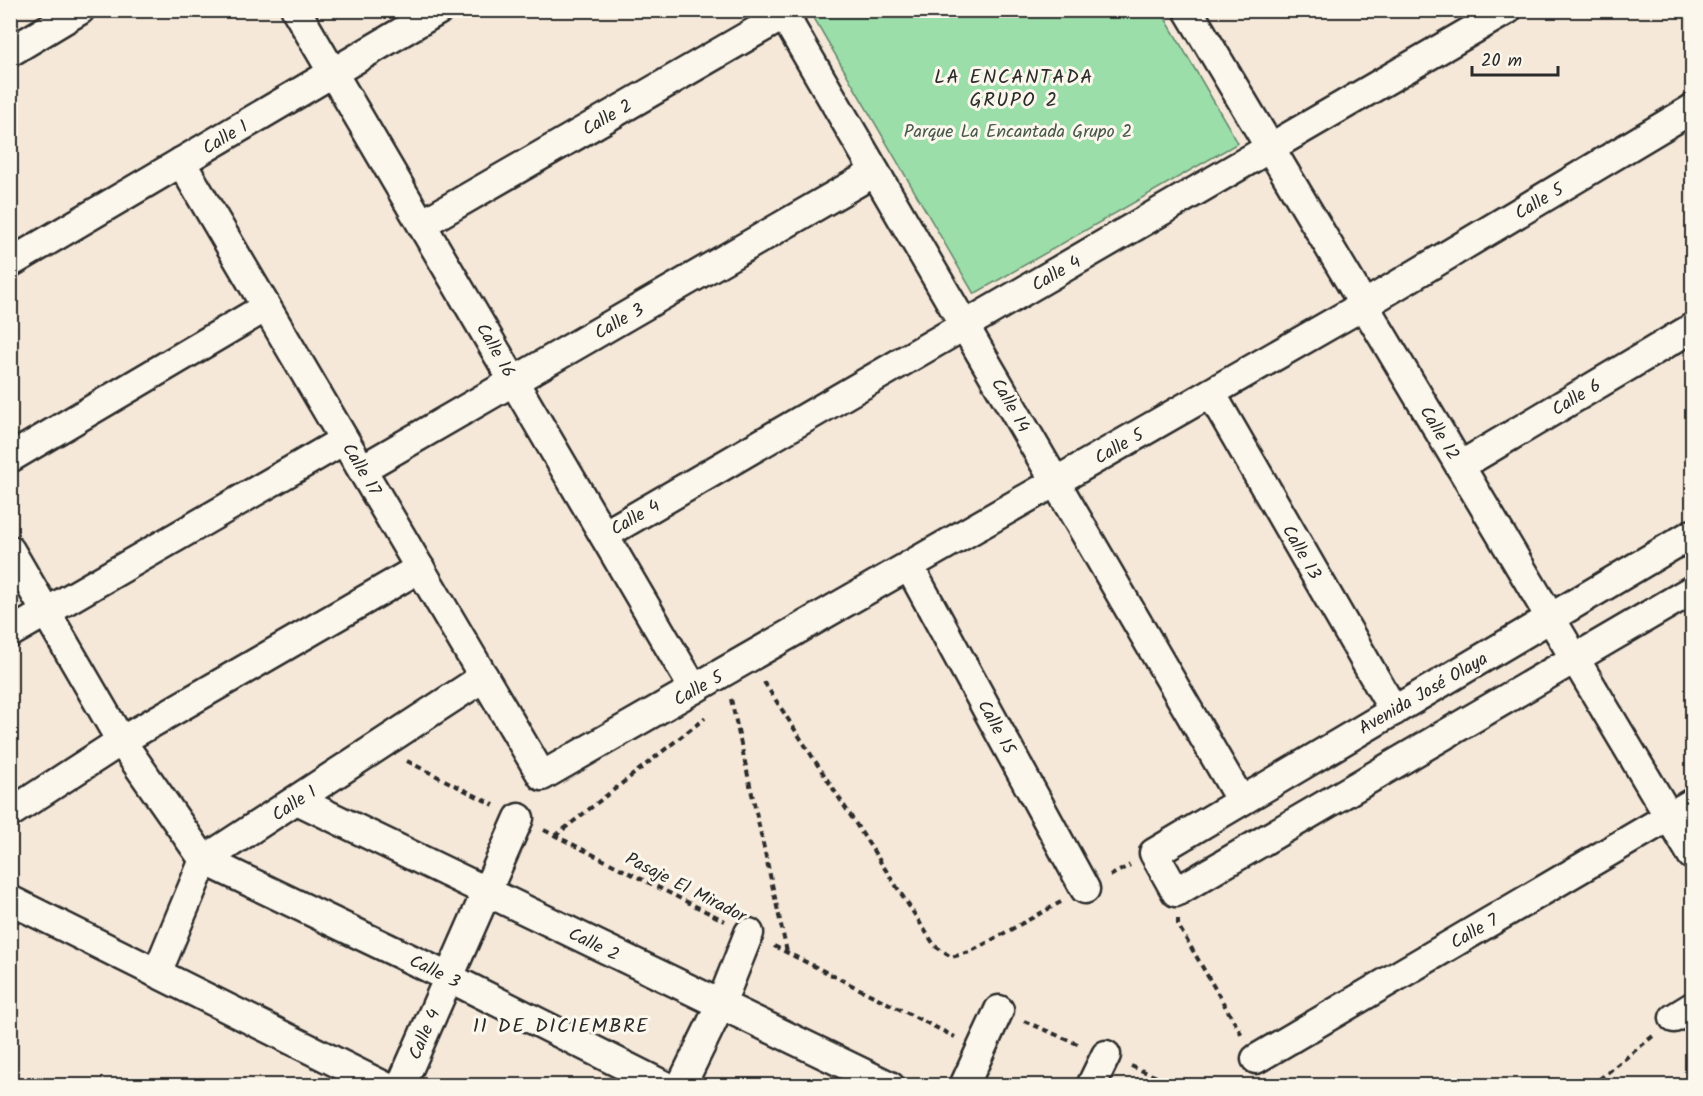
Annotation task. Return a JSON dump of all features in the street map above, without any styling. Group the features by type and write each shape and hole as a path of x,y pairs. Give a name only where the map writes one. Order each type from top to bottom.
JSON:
{"street":[{"path":"10,52 80,10"},
{"name":"Calle 16","path":"296,10 694,689"},
{"name":"Calle 1","path":"10,263 439,10"},
{"name":"Calle 12","path":"1188,10 1575,658 1681,809 1692,855"},
{"name":"Calle 4","path":"604,535 1507,10"},
{"name":"Calle 14","path":"786,12 875,172 1241,801"},
{"name":"Calle 2","path":"422,224 786,12"},
{"name":"Calle 5","path":"542,776 1364,306 1692,109"},
{"name":"Calle 17","path":"181,162 542,776"},
{"name":"Calle 3","path":"362,469 875,172"},
{"path":"10,458 266,307"},
{"name":"Calle 6","path":"1460,466 1692,328"},
{"name":"Calle 13","path":"1211,393 1394,711"},
{"path":"10,633 344,440"},
{"name":"Avenida José Olaya","path":"1154,853 1692,534"},
{"path":"10,550 121,741 204,860 157,973"},
{"name":"Calle 15","path":"909,566 1085,889"},
{"path":"10,813 121,741 420,568"},
{"path":"1154,853 1176,892 1692,590"},
{"name":"Calle 1","path":"204,860 298,801 484,677"},
{"name":"Calle 2","path":"298,801 890,1086"},
{"name":"Calle 7","path":"1256,1059 1681,809"},
{"name":"Calle 4","path":"401,1086 519,818"},
{"name":"Calle 3","path":"204,860 448,977 664,1086"},
{"path":"10,900 384,1086"},
{"path":"681,1086 720,1006 749,933"},
{"path":"964,1086 999,1010"},
{"path":"1091,1086 1106,1055"}],"path":[{"path":"749,659 935,946 951,957 970,952 1154,853"},
{"path":"721,705 738,692"},
{"path":"730,698 787,953"},
{"path":"555,836 712,713"},
{"name":"Pasaje El Mirador","path":"380,747 981,1050"},
{"path":"1178,925 1256,1059"},
{"path":"1591,1086 1683,1012"}],"green space":[{"name":"Parque La Encantada Grupo 2","path":"828,10 1161,11 1238,143 974,294 814,18"}],"district":[{"name":"LA ENCANTADA GRUPO 2","path":"1014,88"},
{"name":"11 DE DICIEMBRE","path":"561,1025"}]}
